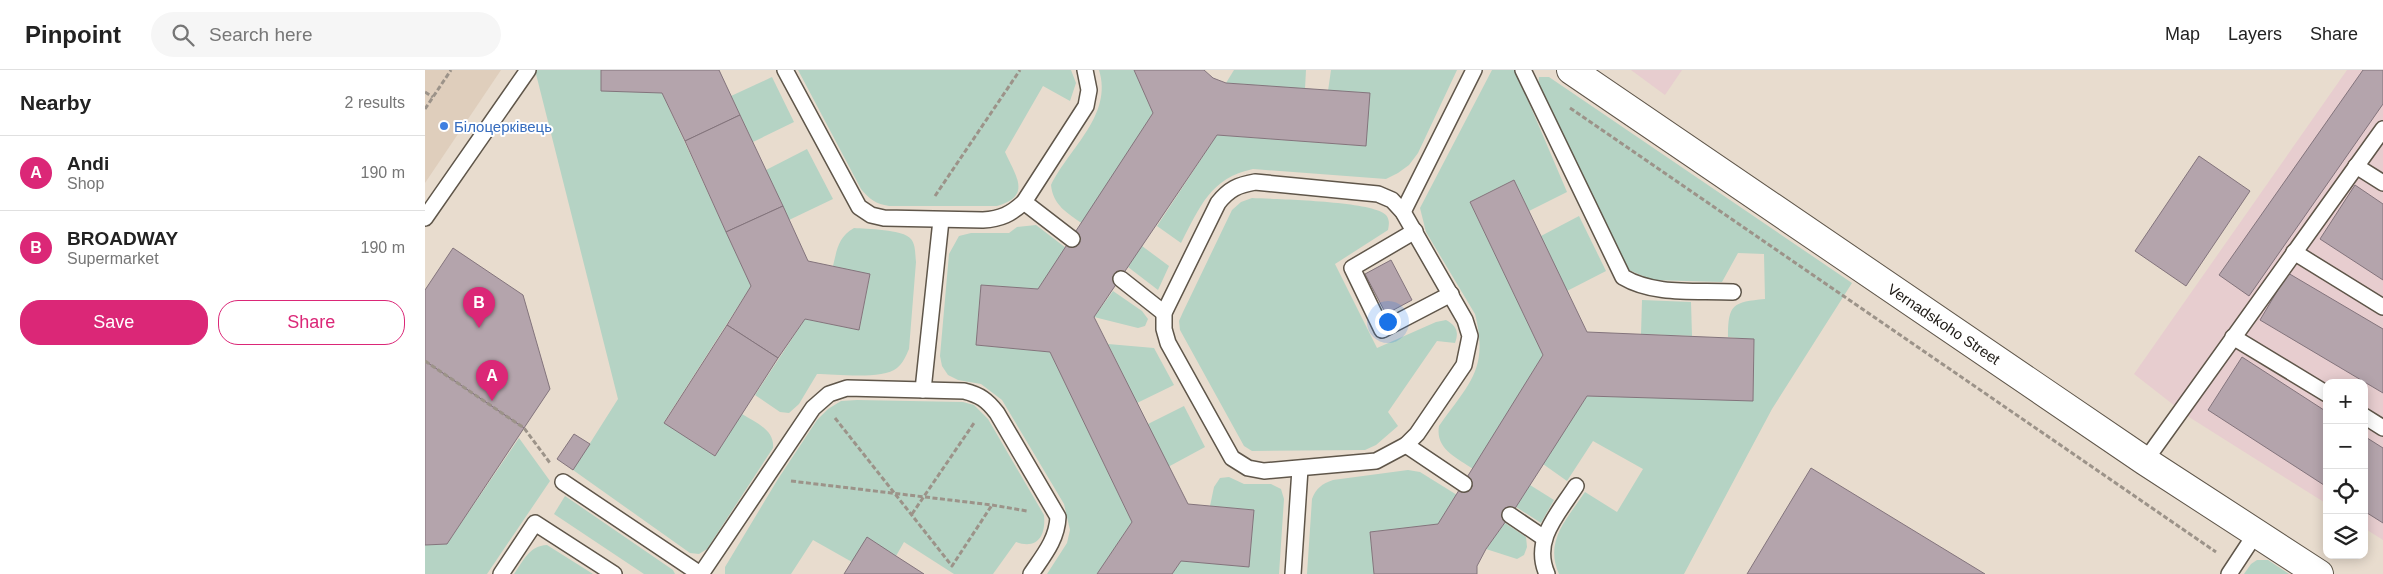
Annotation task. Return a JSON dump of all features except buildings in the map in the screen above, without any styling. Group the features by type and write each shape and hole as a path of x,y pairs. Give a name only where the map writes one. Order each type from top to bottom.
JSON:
{"street":[{"name":"Vernadskoho Street","path":"1571,70 2145,461 2319,574"}],"lane":[{"path":"425,218 528,70"},
{"path":"785,70 859,207 871,215 884,218 941,220 998,219 1012,212 1023,202 1086,106 1089,90 1085,70"},
{"path":"1403,212 1475,70"},
{"path":"1523,70 1623,277 1638,286 1655,289 1733,292"},
{"path":"2145,461 2383,129"},
{"path":"2356,166 2383,184"},
{"path":"1255,182 1378,194 1391,200 1403,212 1451,294 1465,320 1470,336 1469,351 1463,365 1422,426 1406,444 1376,461 1264,471 1248,468 1231,458 1167,342 1163,313 1218,202 1228,191 1241,184 1255,182"},
{"path":"1023,202 1072,239"},
{"path":"923,390 941,220"},
{"path":"1415,231 1352,268 1382,330 1451,294"},
{"path":"2294,252 2383,307"},
{"path":"1121,279 1163,313"},
{"path":"2233,337 2323,392"},
{"path":"563,482 700,574 813,408 829,394 847,388 964,391 978,394 988,401 997,413 1057,517 1057,529 1052,542 1031,574"},
{"path":"2368,419 2383,428"},
{"path":"1406,444 1464,484"},
{"path":"1293,574 1300,469"},
{"path":"1547,574 1541,552 1544,538 1576,486"},
{"path":"1510,515 1544,538"},
{"path":"501,574 535,523 614,574"},
{"path":"2231,570 2256,533"}],"path":[{"path":"425,109 451,70"},
{"path":"920,219 1020,70"},
{"path":"425,92 433,97"},
{"path":"1569,108 2231,570"},
{"path":"425,361 524,428 563,482"},
{"path":"912,514 988,401"},
{"path":"821,402 896,493 952,566 993,504"},
{"path":"763,482 778,479 993,504 1057,517"}],"shaded area":[{"name":"Білоцерківець","path":"425,70 501,70 425,183"},
{"path":"1631,70 1682,70 1665,95"},
{"path":"2347,70 2383,70 2383,540 2368,531 2368,379 2323,379 2323,501 2189,417 2134,374"}],"green space":[{"path":"535,70 601,70 662,93 751,286 664,422 715,456 742,414 763,427 771,436 773,442 773,448 707,549 699,554 690,553 573,470 618,399"},
{"path":"798,70 1071,70 1076,83 1070,101 1043,86 1005,152 1018,184 1018,191 1015,197 1008,202 997,206 889,206 873,200 861,189"},
{"path":"1099,70 1134,70 1153,113 1083,224 1062,208 1052,192 1051,185 1095,116 1100,102 1102,86"},
{"path":"1234,70 1306,70 1305,89 1226,83"},
{"path":"1331,70 1457,70 1418,153 1409,165 1398,173 1386,179 1253,169 1238,173 1216,187 1201,206 1181,243 1157,226 1217,135 1366,146 1328,91"},
{"path":"1492,70 1515,70 1567,192 1529,211 1514,180 1470,202 1543,355 1473,469 1454,457 1444,447 1440,441 1439,426 1473,375 1478,363 1479,333 1475,314 1426,232 1420,208"},
{"path":"772,77 794,122 753,142 731,96"},
{"path":"1539,77 1549,77 1852,283 1772,409 1684,574 1559,574 1554,551 1556,541 1565,521 1585,492 1617,512 1643,469 1593,441 1567,481 1543,464 1587,396 1753,400 1754,340 1728,337 1728,326 1731,311 1739,304 1765,299 1764,254 1738,253 1722,282 1652,280 1629,270 1620,257 1538,87"},
{"path":"807,149 833,199 789,220 766,170"},
{"path":"1252,198 1344,204 1378,210 1386,215 1389,221 1388,230 1335,264 1377,348 1436,322 1446,320 1456,330 1455,343 1437,341 1388,412 1398,426 1376,445 1365,450 1252,451 1244,446 1180,330 1179,321 1232,210 1241,202"},
{"path":"1579,216 1606,271 1567,291 1541,236"},
{"path":"1036,225 1066,248 1038,289 981,285 976,345 1050,352 1132,522 1097,574 1047,574 1067,543 1070,530 1064,504 1002,400 981,384 958,380 948,375 942,366 940,356 949,254 959,236 971,233 1009,233 1017,227"},
{"path":"854,228 893,231 907,236 913,241 916,262 909,349 901,364 890,372 870,375 817,374 799,404 789,413 780,412 755,395 805,319 859,330 870,275 833,266 841,240"},
{"path":"1142,246 1169,266 1158,290 1128,267"},
{"path":"1113,291 1142,311 1148,319 1145,326 1138,328 1094,317"},
{"path":"1642,300 1691,302 1692,336 1641,334"},
{"path":"1108,344 1154,348 1174,385 1137,403"},
{"path":"841,401 963,402 974,405 988,419 1044,515 1044,529 1039,539 1030,544 1016,542 993,574 954,574 904,542 896,556 852,562 813,540 791,574 725,574 725,567 778,479 817,420 828,409"},
{"path":"1184,406 1205,447 1168,467 1148,424"},
{"path":"519,438 550,481 487,574 425,574 425,545 447,544"},
{"path":"1408,470 1420,472 1457,495 1438,524 1370,532 1374,574 1307,574 1312,499 1318,489 1333,480"},
{"path":"1229,477 1244,484 1271,484 1281,489 1284,499 1279,574 1172,574 1181,561 1254,510 1210,506 1214,487 1220,478"},
{"path":"1530,485 1554,500 1541,523 1516,507"},
{"path":"565,496 673,570 675,574 644,574 554,514"},
{"path":"1505,523 1526,537 1527,547 1524,555 1517,559 1486,549"},
{"path":"547,545 593,574 514,574 531,551"},
{"path":"2257,560 2268,560 2289,574 2244,574 2251,564"}],"place":[{"name":"Білоцерківець","path":"444,126"},
{"name":"BROADWAY","path":"479,328"},
{"name":"Andi","path":"492,401"}]}
